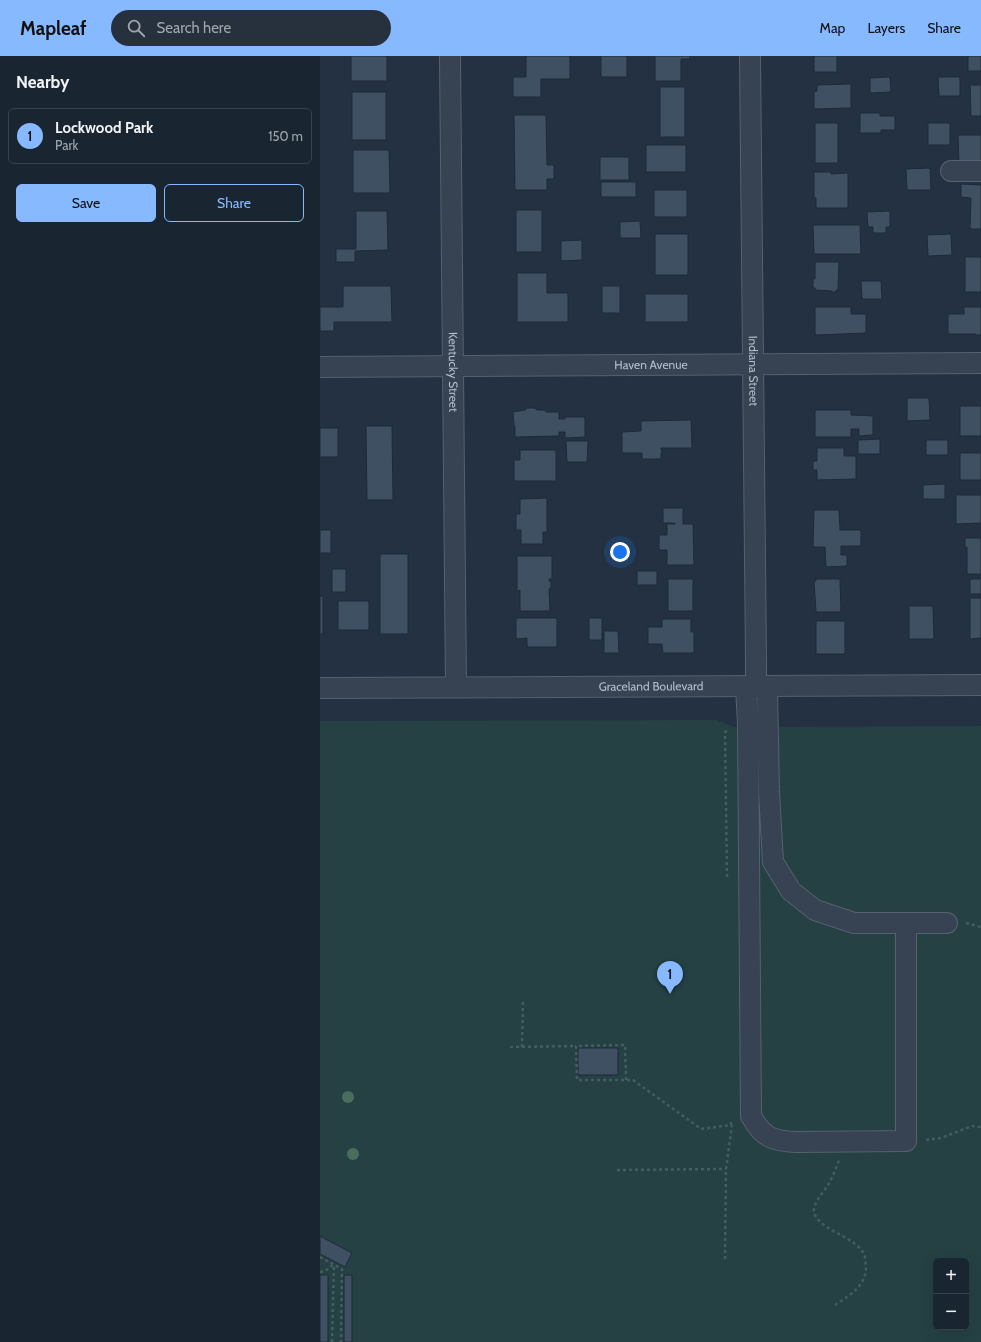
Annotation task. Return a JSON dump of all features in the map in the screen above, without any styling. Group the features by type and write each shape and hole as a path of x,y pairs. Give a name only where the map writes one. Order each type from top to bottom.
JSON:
{"street":[{"name":"Kentucky Street","path":"450,56 456,687"},
{"name":"Indiana Street","path":"750,56 756,687"},
{"path":"951,171 981,171"},
{"name":"Haven Avenue","path":"320,368 981,363"},
{"name":"Graceland Boulevard","path":"320,688 981,685"},
{"path":"756,687 748,739 751,1116 764,1134 778,1141 906,1142 906,923"},
{"path":"756,687 769,792 773,862 791,891 814,910 854,923 947,923"}],"path":[{"path":"522,1047 523,1002"},
{"path":"510,1047 625,1045 626,1080"},
{"path":"576,1046 577,1080 633,1080 701,1129 731,1125 757,1126"},
{"path":"725,1260 726,1169 731,1125"},
{"path":"906,1142 941,1138 972,1126 981,1127"},
{"path":"835,1305 853,1293 862,1284 866,1271 865,1257 858,1246 817,1219 814,1211 817,1202 828,1185 841,1156 842,1142"},
{"path":"617,1170 726,1169"},
{"path":"320,1258 342,1269 341,1342"},
{"path":"320,1272 325,1271 334,1265"},
{"path":"332,1342 334,1265"}],"green space":[{"path":"717,720 733,727 981,726 981,1342 320,1342 320,721"}],"building":[{"path":"351,56 387,56 387,81 351,81"},
{"path":"526,56 570,56 570,79 541,79 541,97 513,97 513,77 526,77"},
{"path":"601,56 627,56 627,77 601,77"},
{"path":"655,56 690,56 690,59 681,59 681,81 655,81"},
{"path":"814,56 837,56 837,72 814,72"},
{"path":"968,56 981,56 981,71 968,71"},
{"path":"890,77 891,92 870,93 870,78"},
{"path":"938,77 960,77 960,96 939,96"},
{"path":"851,84 851,108 814,109 814,92 817,91 817,85"},
{"path":"970,85 981,85 981,116 971,116"},
{"path":"660,87 685,87 685,137 660,137"},
{"path":"352,92 386,92 386,140 352,140"},
{"path":"860,113 880,113 880,116 895,116 895,130 881,130 881,133 860,133"},
{"path":"514,115 546,115 547,165 554,165 554,179 547,179 547,190 515,190"},
{"path":"815,123 838,123 838,163 815,163"},
{"path":"928,123 950,123 950,145 928,145"},
{"path":"958,135 981,135 981,163 959,163"},
{"path":"646,145 686,145 686,172 646,172"},
{"path":"353,150 389,150 390,193 353,193"},
{"path":"600,157 629,157 629,180 600,180"},
{"path":"930,168 931,190 907,190 906,169"},
{"path":"814,172 831,172 831,174 848,173 848,208 816,208 816,198 814,198"},
{"path":"601,182 636,182 636,197 601,197"},
{"path":"961,184 981,185 981,229 970,229 971,198 961,197"},
{"path":"654,190 687,190 687,217 654,217"},
{"path":"516,210 542,210 542,252 516,252"},
{"path":"356,211 387,211 388,250 355,251 355,262 336,262 336,249 356,249"},
{"path":"890,211 890,227 886,227 886,233 873,233 873,227 868,227 867,212"},
{"path":"640,221 641,238 620,238 620,222"},
{"path":"813,225 860,225 861,254 814,254"},
{"path":"655,234 688,234 688,275 655,275"},
{"path":"951,234 952,255 928,256 927,235"},
{"path":"582,240 582,260 561,261 561,241"},
{"path":"965,257 981,257 981,292 965,292"},
{"path":"815,262 839,262 838,290 836,290 836,292 815,290 815,288 813,288 813,279 815,279"},
{"path":"517,273 547,273 547,293 568,293 568,322 517,322"},
{"path":"861,281 881,281 882,299 862,299"},
{"path":"343,286 391,286 392,322 334,322 334,331 320,331 320,307 343,307"},
{"path":"602,286 620,286 620,313 602,313"},
{"path":"645,294 688,294 688,322 645,322"},
{"path":"815,307 851,307 851,314 866,314 866,333 815,335"},
{"path":"964,307 981,307 981,335 948,334 948,314 964,314"},
{"path":"907,398 929,398 930,420 907,421"},
{"path":"960,406 981,406 981,436 960,436"},
{"path":"527,408 546,410 546,412 559,412 559,419 565,419 565,417 585,417 585,437 565,438 565,432 559,432 559,436 515,437 513,412 525,410"},
{"path":"815,410 851,410 851,415 873,416 873,435 859,436 859,429 851,429 851,437 815,437"},
{"path":"691,420 692,448 661,448 661,459 642,459 642,453 622,453 622,432 641,431 641,421"},
{"path":"366,426 392,426 393,500 367,500"},
{"path":"320,428 338,428 338,457 320,457"},
{"path":"880,439 880,454 858,454 858,440"},
{"path":"926,440 948,440 948,455 926,455"},
{"path":"566,441 588,441 587,462 567,462"},
{"path":"817,448 844,448 844,456 856,456 856,479 817,480 817,470 813,470 813,461 817,461"},
{"path":"520,450 556,450 556,481 514,481 514,460 520,460"},
{"path":"960,453 981,453 981,480 960,480"},
{"path":"945,484 945,499 923,499 923,485"},
{"path":"956,495 981,495 981,523 956,524"},
{"path":"547,498 547,532 543,532 543,544 521,544 521,530 516,530 516,514 520,514 520,499"},
{"path":"663,508 683,508 683,524 693,524 694,565 667,565 667,550 659,550 659,535 667,535 667,524 675,523 663,523"},
{"path":"814,510 839,510 840,530 861,530 861,546 841,546 841,555 847,555 847,566 826,567 825,547 813,547"},
{"path":"320,530 331,530 331,553 320,553"},
{"path":"965,538 981,538 981,594 970,594 970,579 980,579 980,574 967,574 967,547 965,547"},
{"path":"380,554 408,554 408,634 380,634"},
{"path":"517,556 552,556 552,579 549,579 551,582 551,587 549,589 550,611 520,611 520,590 517,591"},
{"path":"332,569 346,569 346,592 332,592"},
{"path":"637,571 657,571 657,585 637,585"},
{"path":"668,579 693,579 693,611 668,611"},
{"path":"816,579 840,579 841,612 816,612 814,581 816,581"},
{"path":"320,596 323,596 323,634 320,634"},
{"path":"970,598 981,598 981,638 970,639"},
{"path":"338,601 369,601 369,630 338,630"},
{"path":"909,606 933,606 934,639 909,639"},
{"path":"516,618 557,618 557,647 527,647 527,638 516,639"},
{"path":"589,618 602,618 602,640 589,640"},
{"path":"662,619 691,619 691,632 694,632 694,653 663,653 662,644 648,644 648,627 662,627"},
{"path":"816,621 845,621 845,654 816,654"},
{"path":"604,631 618,631 619,653 604,653"},
{"path":"578,1048 618,1048 618,1075 578,1075"},
{"path":"320,1236 352,1253 345,1267 320,1254"},
{"path":"320,1275 328,1275 328,1342 320,1342"},
{"path":"344,1275 352,1275 352,1342 344,1342"}],"place":[{"name":"Lockwood Park","path":"670,994"}]}
